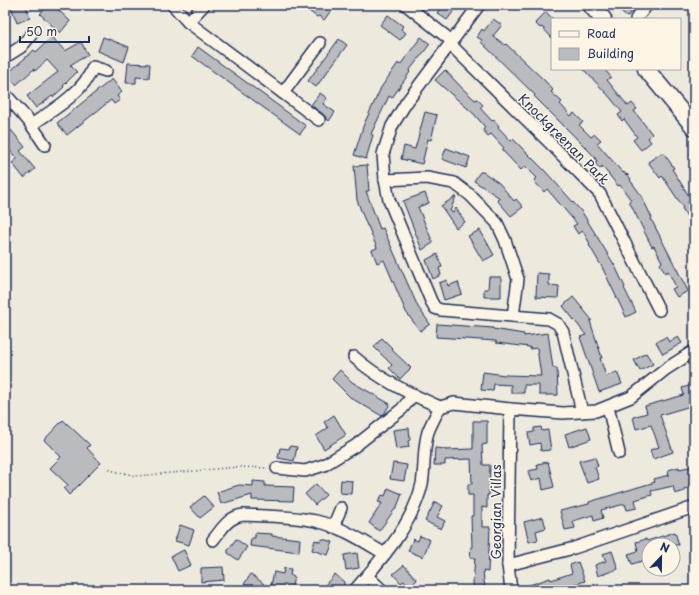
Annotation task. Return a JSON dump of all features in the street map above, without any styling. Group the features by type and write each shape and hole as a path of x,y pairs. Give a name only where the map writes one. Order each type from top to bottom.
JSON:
{"main road":[{"path":"591,5 602,18"},
{"path":"647,70 694,127"}],"street":[{"path":"173,5 188,22 320,120"},
{"path":"188,22 204,5"},
{"name":"Knockgreenan Park","path":"406,5 448,38 454,48 475,70 554,146 600,194 659,310"},
{"path":"479,5 406,103 392,126 383,154 385,180 390,200 431,301 436,308 441,310 549,319 558,324 563,332 582,412"},
{"path":"637,18 647,5"},
{"path":"5,57 21,48 31,35"},
{"path":"283,93 320,43"},
{"path":"31,125 49,113 76,91 91,73 93,67 106,71"},
{"path":"5,94 45,144"},
{"path":"385,180 427,178 454,183 470,195 497,223 505,240 518,279 513,316"},
{"path":"354,357 363,365 413,395 440,407 454,403 563,413 596,411 631,397 666,369 694,351"},
{"path":"276,468 305,471 324,465 355,446 402,409 413,395"},
{"path":"355,590 401,532 415,507 422,484 427,433 440,407"},
{"path":"608,407 620,453"},
{"name":"Georgian Villas","path":"510,409 508,565 574,548 694,507"},
{"path":"333,527 340,508"},
{"path":"213,540 227,522 235,516 243,515 295,518 317,521 333,527 359,538 385,554"},
{"path":"508,565 511,590"},
{"path":"367,576 382,590"}],"path":[{"path":"106,467 114,471 137,476 238,467 276,468"}],"building":[{"path":"26,5 30,18 17,23 11,7"},
{"path":"48,5 53,5 70,21 60,33 40,14"},
{"path":"301,5 335,5 324,20 319,16 317,17"},
{"path":"442,5 458,5 447,20 437,13"},
{"path":"612,5 628,5 634,9 627,17"},
{"path":"546,12 552,18 551,37 542,27 540,28 535,23"},
{"path":"388,15 403,26 401,29 406,33 400,40 380,25"},
{"path":"493,19 502,25 493,36 505,45 506,44 545,81 553,90 551,92 562,102 560,104 571,116 574,113 583,122 579,125 591,137 595,134 601,140 597,143 623,173 624,172 626,175 627,174 631,179 630,180 641,195 652,218 651,219 688,291 677,297 672,289 676,287 668,271 665,273 660,264 662,262 654,246 652,247 629,201 631,200 620,185 618,186 602,166 600,169 595,163 597,161 594,156 481,42 482,40 477,37 482,29 484,31"},
{"path":"52,37 65,51 81,42 88,55 70,65 77,72 53,97 52,96 36,108 27,96 58,72 47,60 16,85 7,74 34,50 36,52"},
{"path":"103,37 129,47 124,62 98,51"},
{"path":"421,37 430,44 409,71 410,72 392,98 389,96 371,134 373,135 366,159 354,155 364,124 380,89 398,63 400,65"},
{"path":"339,39 347,45 316,87 308,81"},
{"path":"198,47 306,126 300,134 192,56"},
{"path":"128,63 150,64 149,78 136,77 136,83 126,83"},
{"path":"445,70 475,100 477,99 483,105 480,108 492,121 494,120 499,126 498,127 511,141 513,139 545,171 582,212 615,266 636,312 626,317 583,231 578,234 573,226 577,224 547,189 544,192 534,181 537,178 525,166 521,170 502,150 504,148 491,134 488,136 483,130 485,127 474,114 435,80"},
{"path":"584,70 605,70 611,77 607,80 628,106 632,103 637,109 634,111 652,134 648,138 651,142 641,150 633,140 637,137 624,119 622,121 618,115 622,112"},
{"path":"112,79 122,92 117,96 120,100 114,104 111,100 67,135 57,123"},
{"path":"320,93 327,98 323,104 335,112 329,121 323,114 311,105"},
{"path":"425,112 437,115 431,140 428,139 422,164 401,159 404,146 415,149"},
{"path":"11,130 25,147 20,151 35,169 24,178 12,163 17,159 5,145 5,135"},
{"path":"446,148 470,157 466,168 442,159"},
{"path":"663,152 674,168 672,169 694,204 694,228 682,208 683,207 662,176 660,178 648,162"},
{"path":"367,165 369,191 366,191 380,229 383,228 418,307 430,324 420,331 406,312 384,260 377,263 372,250 377,248 357,200 354,166"},
{"path":"480,172 483,172 499,183 514,201 516,199 523,207 511,216 497,200 500,198 474,181"},
{"path":"425,193 429,203 418,207 433,243 422,250 403,201"},
{"path":"456,196 450,211 453,213 456,208 465,222 456,228 441,206"},
{"path":"480,230 494,255 483,261 468,236"},
{"path":"437,254 442,267 439,268 441,275 433,279 426,260"},
{"path":"537,273 549,274 549,285 559,286 558,298 536,297"},
{"path":"489,277 501,277 501,297 484,297 484,289 488,289"},
{"path":"447,280 448,286 458,282 462,294 444,300 439,283"},
{"path":"573,297 592,320 590,321 606,376 617,372 622,384 599,392 580,337 586,335 563,306"},
{"path":"437,324 493,328 524,334 524,336 548,333 553,368 557,368 558,395 539,395 539,385 524,385 524,393 511,393 511,385 494,384 493,391 481,390 483,372 505,375 541,376 537,348 530,349 530,347 496,343 496,341 436,337"},
{"path":"666,337 669,342 678,337 682,343 663,354 656,342"},
{"path":"382,338 411,368 400,379 389,368 392,365 374,347"},
{"path":"646,353 653,364 640,371 634,360"},
{"path":"340,370 352,382 390,404 382,416 351,398 332,379"},
{"path":"692,385 694,391 694,405 660,415 673,452 653,459 650,450 659,447 651,425 636,429 633,417 647,413 645,406 684,395 682,388"},
{"path":"334,415 346,435 324,449 316,436 328,428 324,422"},
{"path":"63,420 90,445 87,448 101,463 69,495 64,489 68,485 50,468 61,457 44,440"},
{"path":"473,421 487,421 487,444 482,445 483,465 490,465 487,508 482,507 482,527 490,527 488,572 483,571 485,590 474,590 473,582 475,558 470,558 472,547 471,516 473,516 473,495 468,495 468,484 472,484 471,459 445,460 445,465 434,465 435,448 445,450 473,449"},
{"path":"541,427 542,431 548,430 551,450 541,451 540,443 530,445 528,433 534,432 534,428"},
{"path":"587,427 591,439 569,447 565,434"},
{"path":"409,428 409,447 396,449 393,430"},
{"path":"290,446 297,447 294,461 278,458 280,448 289,449"},
{"path":"595,457 598,466 595,467 599,479 587,483 579,461"},
{"path":"548,462 554,487 543,490 541,478 531,481 528,471 538,469 537,464"},
{"path":"393,463 407,465 404,481 390,479"},
{"path":"694,466 694,487 684,489 685,491 675,494 673,486 651,491 652,495 635,500 637,508 627,510 625,504 601,510 603,518 594,521 593,515 573,521 575,528 565,530 560,511 589,504 589,502 655,482 654,479 669,475 668,470 679,467 679,469"},
{"path":"341,480 352,481 351,494 340,493"},
{"path":"253,481 265,482 265,486 294,487 293,501 252,500 252,495 221,504 217,492 239,485 253,486"},
{"path":"316,484 326,495 315,505 305,494"},
{"path":"388,488 402,494 396,509 379,531 369,523 382,503 378,502 382,495 385,496"},
{"path":"204,496 214,507 200,518 190,507"},
{"path":"435,502 443,506 437,517 445,521 441,529 425,521"},
{"path":"543,517 546,528 536,531 538,540 529,542 524,522"},
{"path":"180,525 194,530 189,545 175,541"},
{"path":"675,532 677,537 659,537"},
{"path":"255,533 272,534 272,536 300,539 299,552 250,546 251,538 255,538"},
{"path":"420,536 430,540 423,557 408,551 413,539 418,541"},
{"path":"236,539 247,547 238,560 228,553 228,550"},
{"path":"322,539 333,542 328,555 312,550 315,540 321,542"},
{"path":"641,540 641,561 632,564 628,554 638,551 636,542"},
{"path":"184,550 191,565 178,571 171,556"},
{"path":"612,551 618,569 598,576 595,565 606,561 603,554"},
{"path":"357,553 359,568 346,570 344,555"},
{"path":"578,562 585,581 557,590 518,590 550,578 551,580 572,573 570,565"},
{"path":"404,565 417,580 408,587 404,581 401,583 393,574"},
{"path":"223,567 224,580 201,582 201,568"},
{"path":"284,568 291,569 290,575 294,577 291,590 276,590 276,587 271,585 274,572 283,574"},
{"path":"251,574 264,584 260,590 240,590"},
{"path":"335,574 344,582 344,585 340,590 330,590 325,585"}]}
